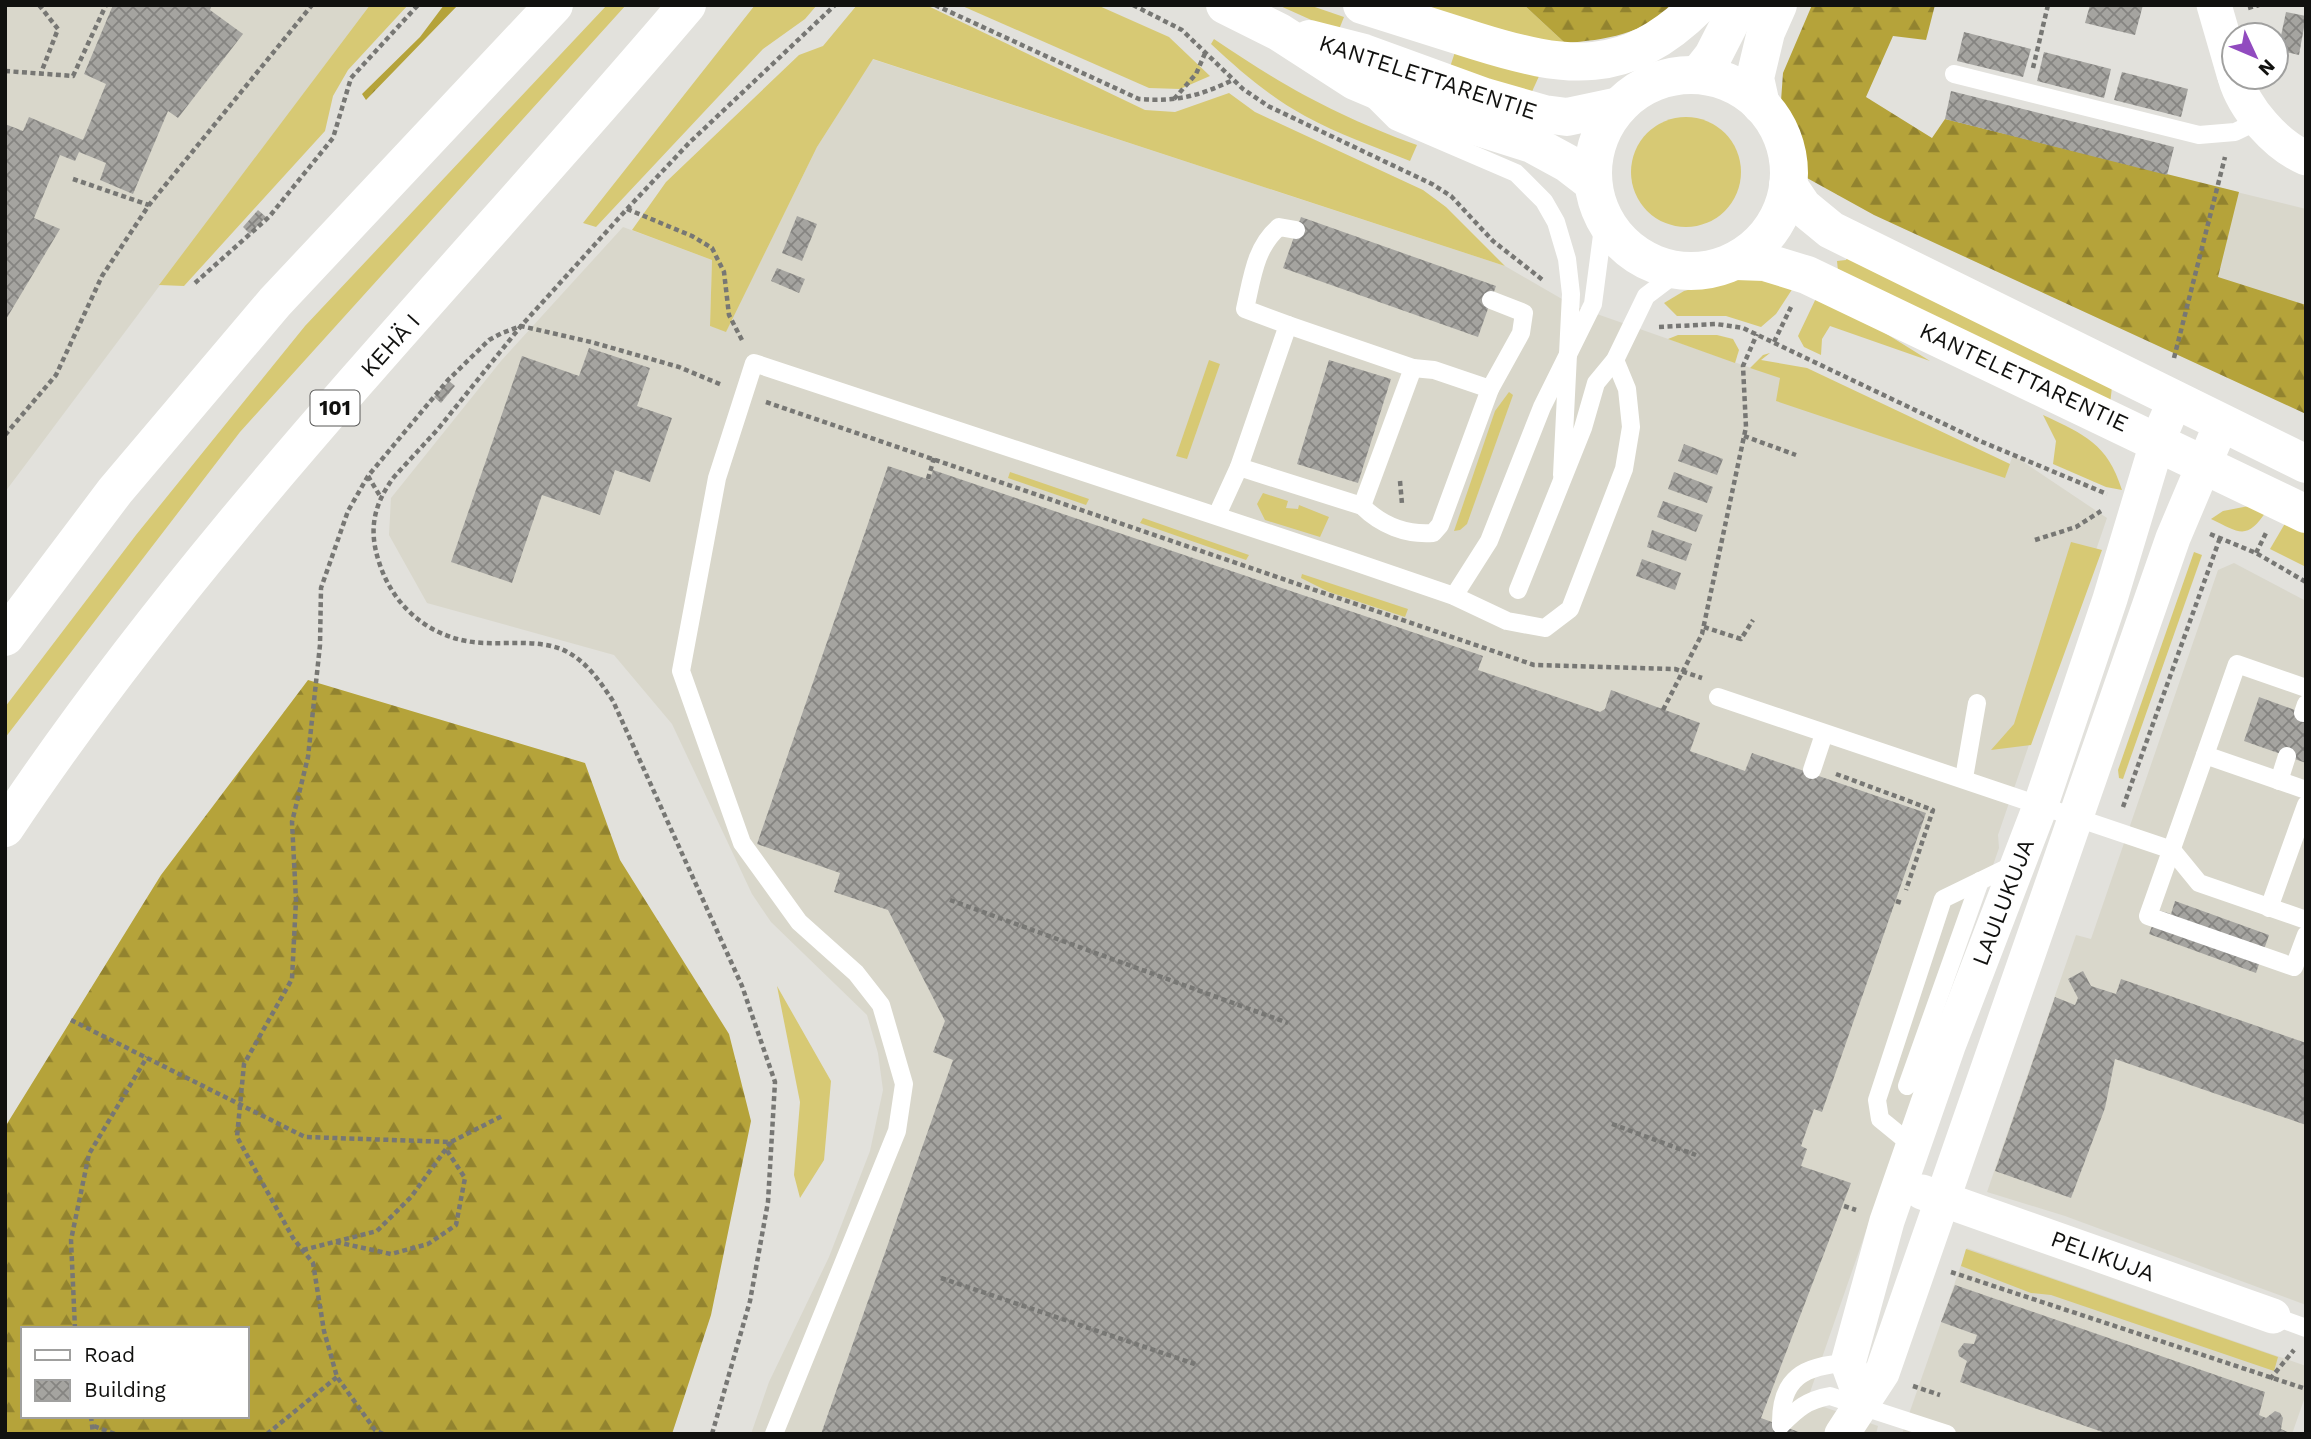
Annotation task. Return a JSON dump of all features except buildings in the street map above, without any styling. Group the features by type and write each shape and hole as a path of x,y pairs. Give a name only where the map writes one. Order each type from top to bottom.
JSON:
{"main road":[{"path":"5,637 115,491 275,302 554,5"},
{"name":"KEHÄ I","path":"5,828 33,786 195,572 687,5"},
{"name":"KANTELETTARENTIE","path":"1225,5 1279,32 1354,82 1421,109 1532,144 1567,163 1593,183"},
{"path":"1362,5 1531,58 1572,63 1609,59 1640,48 1681,23 1699,5"},
{"path":"1698,75 1713,56 1740,5"},
{"path":"1762,105 1732,84 1698,75 1676,76 1655,82 1619,106 1598,142 1593,183 1604,220 1618,239 1635,254 1656,265 1679,271 1698,271 1735,261 1755,247 1771,230 1782,208 1788,185 1784,142 1762,105 1755,78 1766,33 1778,5"},
{"name":"KANTELETTARENTIE","path":"1279,32 1364,53 1485,97 1544,114 1567,117 1619,106"},
{"name":"KANTELETTARENTIE","path":"1788,185 1803,207 1830,230 2173,383 2222,422 2306,464"},
{"name":"KANTELETTARENTIE","path":"1735,261 1765,262 1807,275 2158,440 2306,514"}],"street":[{"path":"2214,5 2220,26"},
{"path":"2238,91 2247,126 2276,138 2306,158"},
{"name":"LAULUKUJA","path":"1848,1363 1899,1184 2040,804 2110,599 2173,383"},
{"name":"LAULUKUJA","path":"1842,1434 1861,1419 1882,1373 2173,538 2222,422"},
{"name":"PELIKUJA","path":"1899,1184 2273,1316"},
{"path":"1848,1363 1861,1419"}],"lane":[{"path":"1954,74 2199,135 2247,126"},
{"path":"1354,82 1395,121 1516,173 1544,201 1556,222 1567,260 1571,295 1562,475"},
{"path":"1454,596 1489,541 1542,407 1593,304 1604,220"},
{"path":"1296,230 1279,227 1266,238 1257,258 1245,309 1413,368 1434,370 1490,389"},
{"path":"1518,590 1583,428 1596,383 1615,360 1646,296 1679,271"},
{"path":"1239,467 1362,506 1375,519 1399,529 1433,533 1440,525 1490,389 1521,333 1524,313 1491,300"},
{"path":"1217,515 1239,467 1288,325"},
{"path":"774,1434 897,1131 904,1084 881,1005 856,973 799,922 742,843 681,671 717,478 754,363 1454,596 1507,621 1545,628 1570,609 1624,469 1631,427 1627,389 1615,360"},
{"path":"1362,506 1413,368"},
{"path":"2306,688 2237,664 2148,916 2294,967 2306,935"},
{"path":"1714,689 1824,734 1964,778 2172,850 2199,883 2306,920"},
{"path":"1964,778 1976,703"},
{"path":"1814,765 1824,734"},
{"path":"2205,755 2306,790"},
{"path":"2279,781 2287,756"},
{"path":"2269,908 2306,805"},
{"path":"1913,1146 1880,1119 1877,1100 1943,900 2018,862"},
{"path":"1907,1086 1980,881"},
{"name":"PELIKUJA","path":"2273,1316 2306,1328"},
{"path":"1848,1363 1824,1364 1796,1379 1781,1402 1782,1426 1799,1406 1812,1399 1830,1396 1861,1419 1947,1434"}],"path":[{"path":"39,5 58,29 41,73"},
{"path":"5,71 73,76 106,5"},
{"path":"5,435 56,375 102,276 149,205 312,5"},
{"path":"195,283 269,217 333,138 351,78 418,5"},
{"path":"712,1434 750,1301 768,1202 775,1082 762,1041 741,986 613,702 597,678 579,659 561,649 536,643 483,643 459,639 438,632 415,618 397,600 377,558 372,523 380,496 521,326 689,143 835,5"},
{"path":"935,5 1139,99 1171,101 1207,92 1233,80"},
{"path":"1133,5 1171,23 1206,51 1233,80 1286,117 1433,184 1451,196 1493,241 1551,286"},
{"path":"2028,92 2048,5"},
{"path":"1171,101 1196,75 1206,51"},
{"path":"2173,383 2227,149 2247,126"},
{"path":"73,179 149,205"},
{"path":"627,209 692,236 712,248 724,272 729,315 754,363"},
{"path":"1655,327 1716,324 1757,334 1980,442 2120,500"},
{"path":"383,1434 376,1430 337,1377 324,1331 313,1263 237,1137 240,1105 244,1064 292,979 296,900 292,822 309,757 320,645 321,588 348,511 368,477 448,380 489,340 521,326 679,367 743,394 1534,665 1675,669 1714,689"},
{"path":"1663,710 1704,627 1744,436 1743,366 1757,334"},
{"path":"1744,436 1796,455"},
{"path":"928,479 934,458"},
{"path":"1399,529 1402,517 1400,475"},
{"path":"368,477 380,496"},
{"path":"2035,540 2076,527 2109,507"},
{"path":"2220,538 2256,553 2306,582"},
{"path":"1704,627 1741,639 1754,620"},
{"path":"1814,765 1842,778 1933,810 1906,890"},
{"path":"950,900 1289,1023"},
{"path":"1896,901 1902,903"},
{"path":"71,1020 305,1137 451,1142"},
{"path":"75,1327 71,1240 89,1154 147,1057"},
{"path":"303,1250 377,1231 411,1197 451,1142 502,1116"},
{"path":"1612,1124 1696,1155"},
{"path":"337,1242 391,1254 428,1244 456,1225 465,1178 446,1149"},
{"path":"1950,1272 2306,1389"},
{"path":"941,1278 1195,1364"},
{"path":"2270,1378 2297,1347"},
{"path":"267,1434 337,1377"},
{"path":"1920,1388 1940,1395"},
{"path":"92,1418 93,1434"},
{"path":"94,1426 115,1434"}],"shaded area":[{"path":"5,5 370,5 5,492"},
{"path":"370,5 408,5 348,70 333,96 325,131 184,286 159,285"},
{"path":"607,5 626,5 240,432 5,738 5,707 136,535 305,326"},
{"path":"755,5 817,5 805,19 763,49 596,227 583,223"},
{"path":"857,5 926,5 1145,110 1175,112 1229,93 1255,112 1423,190 1446,207 1505,266 873,59 817,147 726,332 710,326 712,260 632,230 666,182 799,55 823,46"},
{"path":"960,5 1097,5 1169,37 1210,76 1180,89 1149,88"},
{"path":"1278,5 1309,5 1344,17 1338,32"},
{"path":"1410,5 1524,5 1565,43 1521,40"},
{"path":"1214,39 1312,99 1417,145 1410,161 1330,129 1292,109 1233,64 1211,44"},
{"path":"1455,52 1540,74 1530,96 1449,70"},
{"path":"872,59 1505,266 1574,306 1754,369 1760,360 2005,477 2013,455 2107,518 1998,835 1999,848 1807,1401 1878,1426 1876,1434 751,1434 769,1382 829,1257 870,1151 883,1090 878,1053 867,1015 771,922 752,894 672,724 614,655 427,603 389,535 391,498 501,361 623,227 712,260 710,326 726,331 817,147"},
{"path":"1686,117 1707,121 1725,133 1737,151 1741,172 1737,193 1725,211 1707,223 1686,227 1665,223 1647,211 1635,193 1631,172 1635,151 1647,133 1665,121"},
{"path":"2216,187 2306,209 2306,355 2190,290"},
{"path":"1851,253 2112,387 2110,404 1838,271 1837,261 1846,260"},
{"path":"1745,275 1793,288 1776,314 1761,327 1726,316 1677,316 1664,303 1684,291"},
{"path":"1819,292 1930,361 1830,326 1822,339 1821,355 1804,347 1798,336"},
{"path":"1678,335 1717,335 1733,339 1739,350 1735,363 1668,339"},
{"path":"1770,353 1761,360 1807,368 2010,464 2005,478 1776,401 1780,378 1750,368 1763,355"},
{"path":"1209,360 1220,364 1187,459 1176,456"},
{"path":"1509,392 1513,395 1467,524 1454,531 1495,411"},
{"path":"2043,415 2093,442 2109,461 2122,490 2106,487 2053,464 2056,441"},
{"path":"1010,472 1089,499 1086,505 1008,478"},
{"path":"1263,493 1288,501 1286,508 1298,509 1299,505 1329,517 1320,537 1265,520 1257,504"},
{"path":"2254,505 2267,510 2248,530 2229,528 2211,519 2223,511"},
{"path":"1143,518 1249,555 1246,560 1140,523"},
{"path":"2287,520 2306,530 2306,567 2270,549"},
{"path":"2071,542 2102,550 2031,745 1991,750 2014,724"},
{"path":"2194,552 2202,555 2123,779 2119,778 2118,770"},
{"path":"2234,563 2306,601 2306,1305 2065,1216 1987,1192 2076,935 2091,939 2218,570"},
{"path":"1302,574 1408,609 1405,617 1329,592 1301,578"},
{"path":"777,986 831,1081 824,1160 800,1198 794,1175 800,1102"},
{"path":"1967,1248 2306,1366 2306,1394 2292,1434 1902,1434"},
{"path":"1966,1249 2278,1357 2274,1371 2051,1295 2031,1293 1961,1266"}],"green space":[{"path":"444,5 458,5 366,100 362,94 420,37"},
{"path":"1524,5 1673,5 1650,23 1623,34 1565,43"},
{"path":"1812,5 1935,5 1926,40 1893,36 1866,97 1932,138 1945,119 2239,192 2218,277 2306,305 2306,414 1874,215 1807,178 1794,123 1781,101 1783,73"},
{"path":"308,680 585,763 620,860 729,1034 751,1121 711,1315 672,1434 5,1434 5,1127 161,875"}]}
